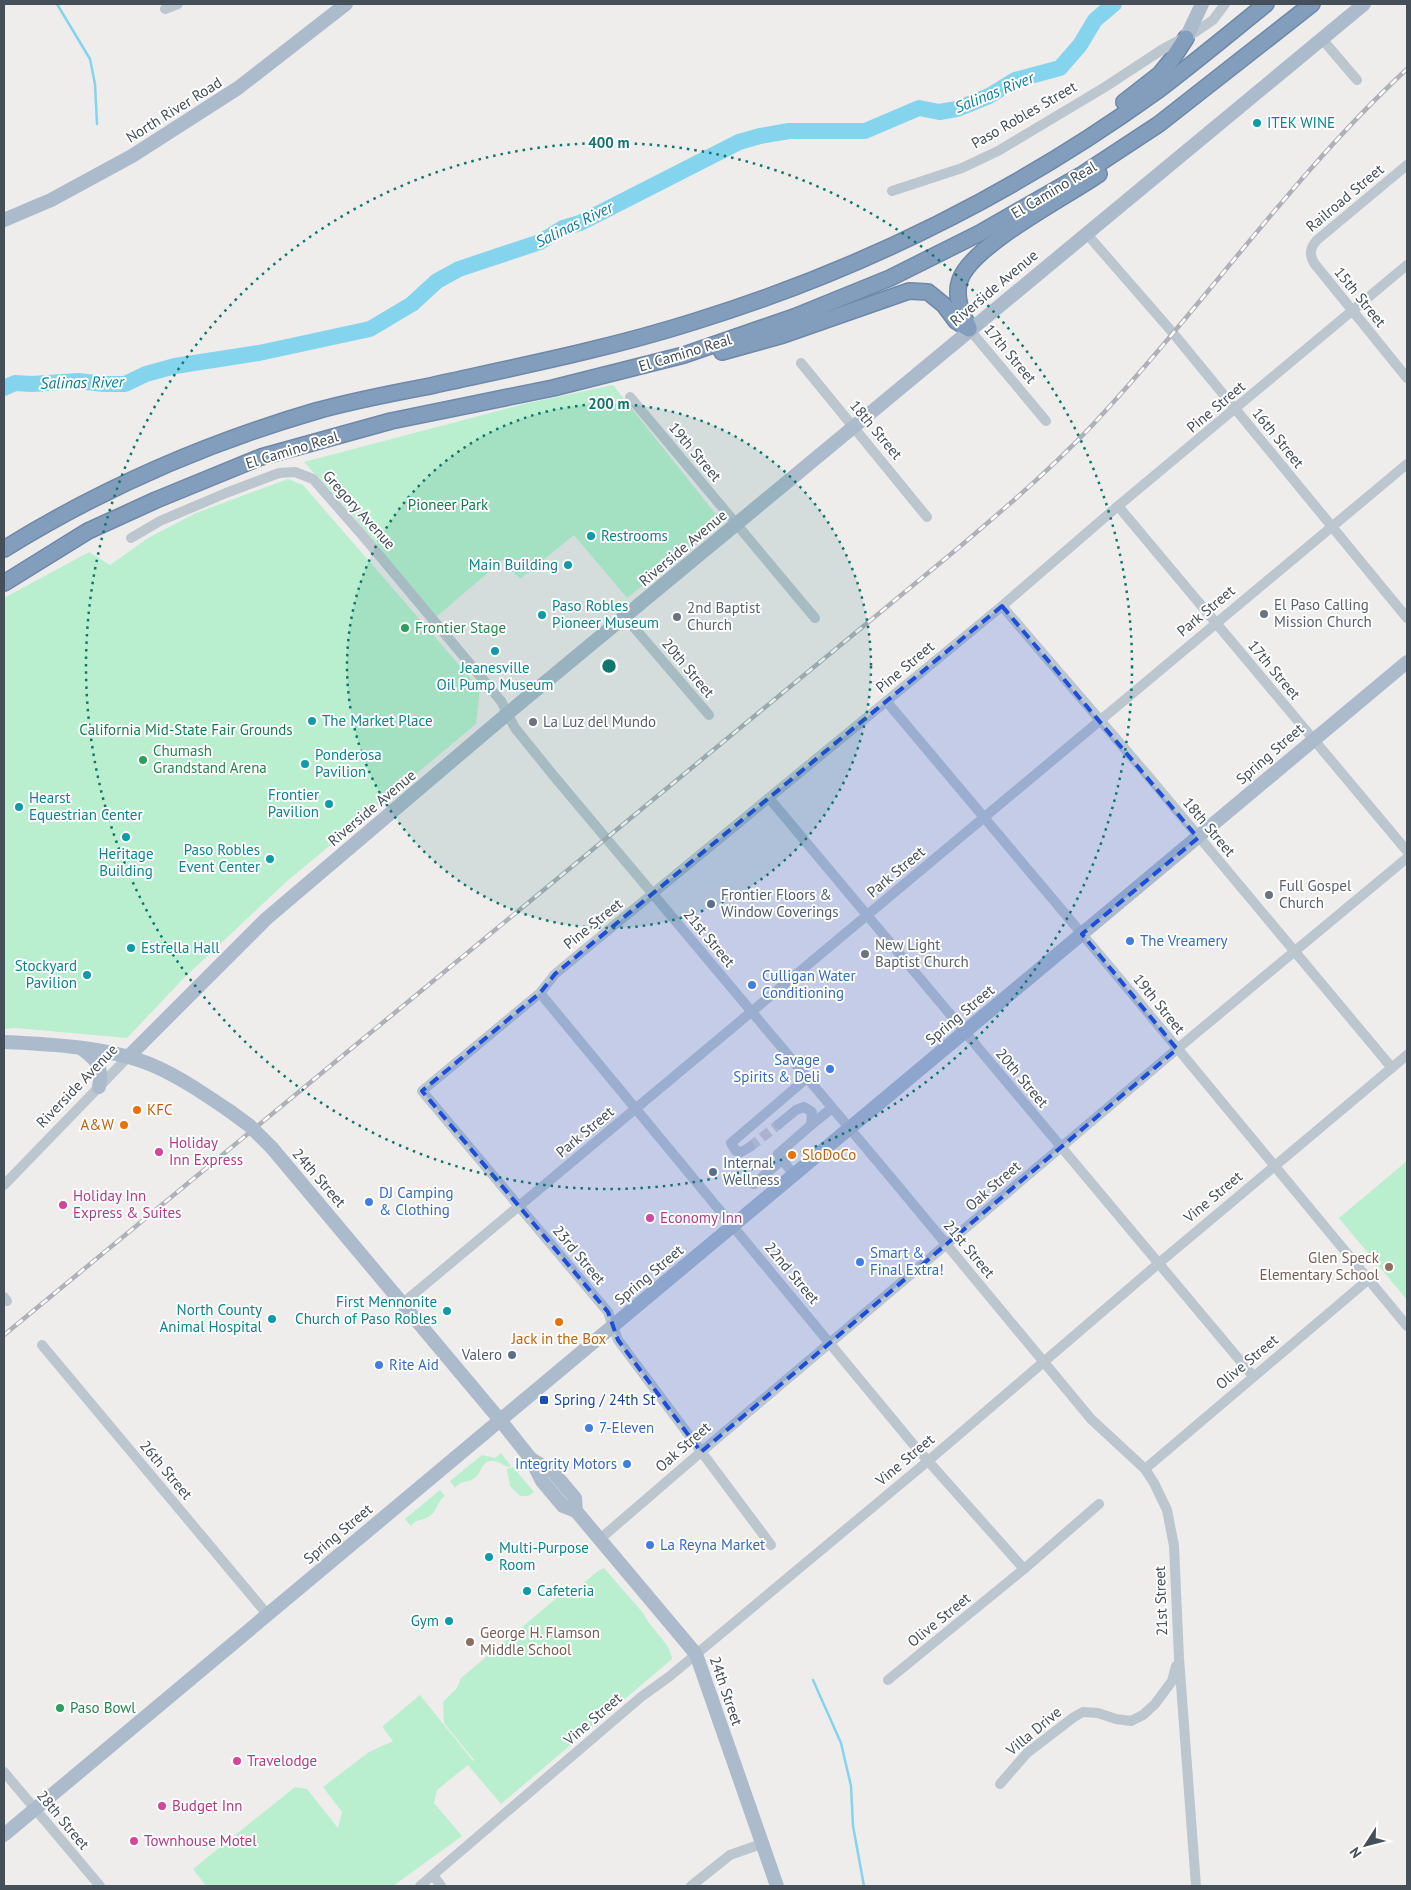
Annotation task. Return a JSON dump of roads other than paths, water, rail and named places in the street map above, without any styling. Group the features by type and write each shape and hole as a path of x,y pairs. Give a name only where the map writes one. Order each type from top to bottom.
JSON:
{"highway":[{"name":"El Camino Real","path":"4,549 79,506 155,468 225,441 315,412 357,401 586,352 694,322 844,268 930,229 1043,166 1154,92 1266,4"},
{"name":"El Camino Real","path":"4,583 88,532 156,500 261,457 391,421 553,388 648,364 711,346 794,317 890,278 980,233 1050,194 1159,124 1312,4"},
{"path":"1043,166 1068,142 1160,74 1186,38"},
{"path":"969,329 959,302 958,292 960,282 970,263 1009,232 1080,188 1130,153 1149,137 1159,124"},
{"path":"553,388 570,391 680,364 783,335 909,291 928,292 944,305 956,322 969,329"}],"main road":[{"name":"North River Road","path":"4,220 51,200 132,156 238,88 346,4"},
{"name":"Riverside Avenue","path":"128,1056 266,920 506,714 1364,4"},
{"name":"Paso Robles Street","path":"1186,38 1201,5"},
{"name":"Spring Street","path":"4,1835 1198,838 1312,739 1407,662"},
{"name":"24th Street","path":"4,1042 55,1045 128,1056 152,1065 174,1076 231,1112 250,1126 272,1148 531,1459 553,1472 575,1498 576,1511 696,1654 777,1886"},
{"path":"81,1049 92,1056 99,1065 101,1075 98,1087"}],"street":[{"path":"165,9 178,4"},
{"name":"Paso Robles Street","path":"892,191 962,168 998,151 1163,49 1186,38 1213,20 1225,4"},
{"name":"Paso Robles Street","path":"1163,49 1182,33 1201,5"},
{"path":"1322,38 1357,80"},
{"name":"Railroad Street","path":"1310,257 1312,245 1317,240 1407,165"},
{"name":"16th Street","path":"1086,233 1173,334 1407,618"},
{"name":"15th Street","path":"1310,257 1407,378"},
{"name":"Pine Street","path":"422,1091 540,993 555,974 887,702 1407,265"},
{"name":"17th Street","path":"969,329 1046,420"},
{"name":"18th Street","path":"800,363 927,517"},
{"name":"19th Street","path":"630,397 815,618"},
{"name":"Park Street","path":"403,1303 1407,464"},
{"name":"Gregory Avenue","path":"131,538 168,518 279,473 295,472 313,479 501,701 506,714"},
{"name":"17th Street","path":"1118,506 1407,851"},
{"name":"18th Street","path":"1002,606 1392,1068"},
{"name":"20th Street","path":"625,617 709,715"},
{"name":"19th Street","path":"887,702 1407,1326"},
{"name":"21st Street","path":"506,714 553,775 1091,1419 1145,1469 1154,1482 1161,1496 1171,1528 1174,1546 1179,1658 1196,1886"},
{"name":"20th Street","path":"769,798 1253,1376"},
{"name":"Oak Street","path":"600,1540 830,1342 947,1246 1177,1049 1407,858"},
{"name":"22nd Street","path":"540,993 928,1461 1024,1569"},
{"name":"Vine Street","path":"420,1886 641,1697 670,1676 928,1461 1158,1262 1407,1055"},
{"name":"Riverside Avenue","path":"4,1185 128,1056"},
{"path":"750,1147 742,1152 736,1151 731,1143 807,1078"},
{"name":"23rd Street","path":"422,1091 608,1312 618,1340 771,1545"},
{"path":"779,1124 796,1110 804,1107 812,1112 811,1125"},
{"path":"794,1175 778,1154 832,1108"},
{"path":"754,1184 782,1160"},
{"name":"Olive Street","path":"1145,1469 1369,1279"},
{"name":"26th Street","path":"42,1345 267,1614"},
{"name":"Olive Street","path":"888,1680 1024,1569 1099,1504"},
{"name":"Villa Drive","path":"1000,1784 1027,1753 1083,1712 1098,1713 1116,1719 1131,1721 1143,1715 1155,1704 1172,1681 1179,1658"},
{"name":"28th Street","path":"4,1772 100,1886"},
{"path":"690,1886 730,1855 761,1844"},
{"path":"433,1875 441,1886"}],"water":[{"path":"768,128 789,131 774,141 742,144 735,139 739,135"}],"waterway":[{"path":"57,4 90,59 95,84 97,124"},
{"name":"Salinas River","path":"4,388 15,383 32,384 78,381 125,384 146,374 175,366 259,353 370,329 412,304 437,281 459,269 540,242 563,228 580,223 739,142 789,131 865,131 919,108 939,112 957,109 989,96 1015,80 1060,68 1080,45 1095,20 1114,4"},
{"path":"813,1680 841,1743 851,1786 853,1826 864,1886"}],"tunnel":[{"path":"750,1147 779,1124"}],"railway":[{"path":"4,1335 957,549 1036,481 1073,445 1146,365 1328,149 1407,69"}],"place":[{"name":"ITEK WINE","path":"1257,123"},
{"name":"Restrooms","path":"591,536"},
{"name":"Main Building","path":"568,565"},
{"name":"El Paso Calling Mission Church","path":"1264,614"},
{"name":"Paso Robles Pioneer Museum","path":"542,615"},
{"name":"2nd Baptist Church","path":"677,617"},
{"name":"Frontier Stage","path":"405,628"},
{"name":"Jeanesville Oil Pump Museum","path":"495,651"},
{"name":"The Market Place","path":"312,721"},
{"name":"La Luz del Mundo","path":"533,722"},
{"name":"Chumash Grandstand Arena","path":"143,760"},
{"name":"Ponderosa Pavilion","path":"305,764"},
{"name":"Frontier Pavilion","path":"329,804"},
{"name":"Hearst Equestrian Center","path":"19,807"},
{"name":"Heritage Building","path":"126,837"},
{"name":"Paso Robles Event Center","path":"270,859"},
{"name":"Full Gospel Church","path":"1269,895"},
{"name":"Frontier Floors & Window Coverings","path":"711,904"},
{"name":"The Vreamery","path":"1130,941"},
{"name":"Estrella Hall","path":"131,948"},
{"name":"New Light Baptist Church","path":"865,954"},
{"name":"Stockyard Pavilion","path":"87,975"},
{"name":"Culligan Water Conditioning","path":"752,985"},
{"name":"Savage Spirits & Deli","path":"830,1069"},
{"name":"KFC","path":"137,1110"},
{"name":"A&W","path":"124,1125"},
{"name":"Holiday Inn Express","path":"159,1152"},
{"name":"SloDoCo","path":"792,1155"},
{"name":"Internal Wellness","path":"713,1172"},
{"name":"DJ Camping & Clothing","path":"369,1202"},
{"name":"Holiday Inn Express & Suites","path":"63,1205"},
{"name":"Economy Inn","path":"650,1218"},
{"name":"Smart & Final Extra!","path":"860,1262"},
{"name":"Glen Speck Elementary School","path":"1389,1267"},
{"name":"First Mennonite Church of Paso Robles","path":"447,1311"},
{"name":"North County Animal Hospital","path":"272,1319"},
{"name":"Jack in the Box","path":"559,1322"},
{"name":"Valero","path":"512,1355"},
{"name":"Rite Aid","path":"379,1365"},
{"name":"Spring / 24th St","path":"544,1400"},
{"name":"7-Eleven","path":"589,1428"},
{"name":"Integrity Motors","path":"627,1464"},
{"name":"La Reyna Market","path":"650,1545"},
{"name":"Multi-Purpose Room","path":"489,1557"},
{"name":"Cafeteria","path":"527,1591"},
{"name":"Gym","path":"449,1621"},
{"name":"George H. Flamson Middle School","path":"470,1642"},
{"name":"Paso Bowl","path":"60,1708"},
{"name":"Travelodge","path":"237,1761"},
{"name":"Budget Inn","path":"162,1806"},
{"name":"Townhouse Motel","path":"134,1841"}],"park label":[{"name":"Pioneer Park","path":"448,505"},
{"name":"California Mid-State Fair Grounds","path":"186,730"}]}
